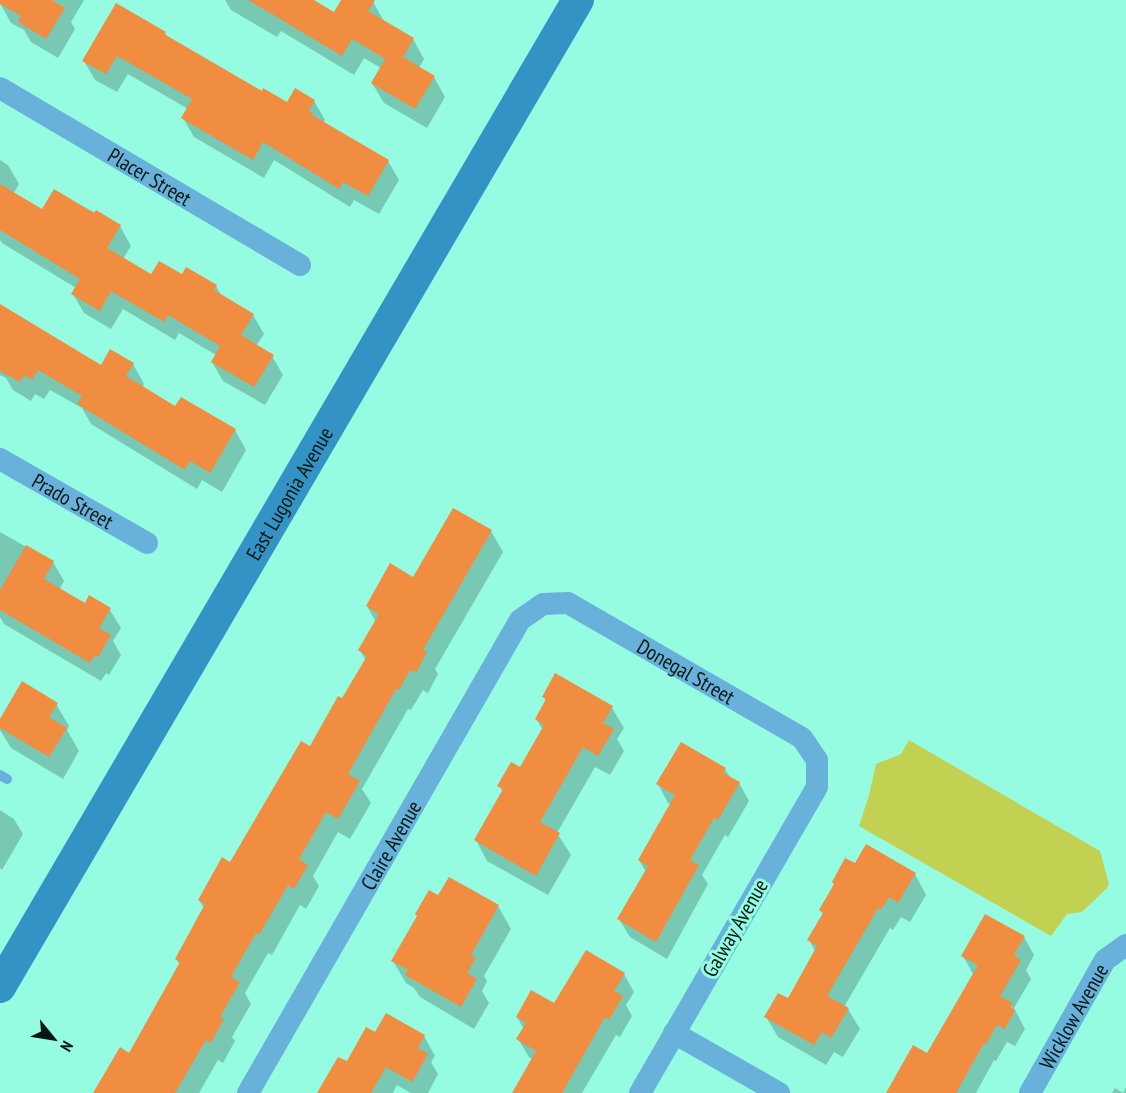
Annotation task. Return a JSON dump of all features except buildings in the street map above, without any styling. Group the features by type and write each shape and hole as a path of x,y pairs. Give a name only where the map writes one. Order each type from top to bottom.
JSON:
{"main road":[{"name":"East Lugonia Avenue","path":"0,987 578,0"}],"street":[{"name":"Placer Street","path":"0,88 300,265"},
{"name":"Prado Street","path":"0,459 147,543"},
{"name":"Donegal Street","path":"543,604 568,603 802,738 817,760"},
{"name":"Claire Avenue","path":"248,1093 520,620 543,604"},
{"name":"Galway Avenue","path":"640,1093 817,787 817,760"},
{"name":"Wicklow Avenue","path":"1030,1093 1105,960 1126,945"},
{"path":"674,1033 779,1093"}],"shaded area":[{"path":"909,740 1100,851 1109,884 1107,888 1082,912 1067,914 1051,936 859,826 876,764 901,754"}]}
